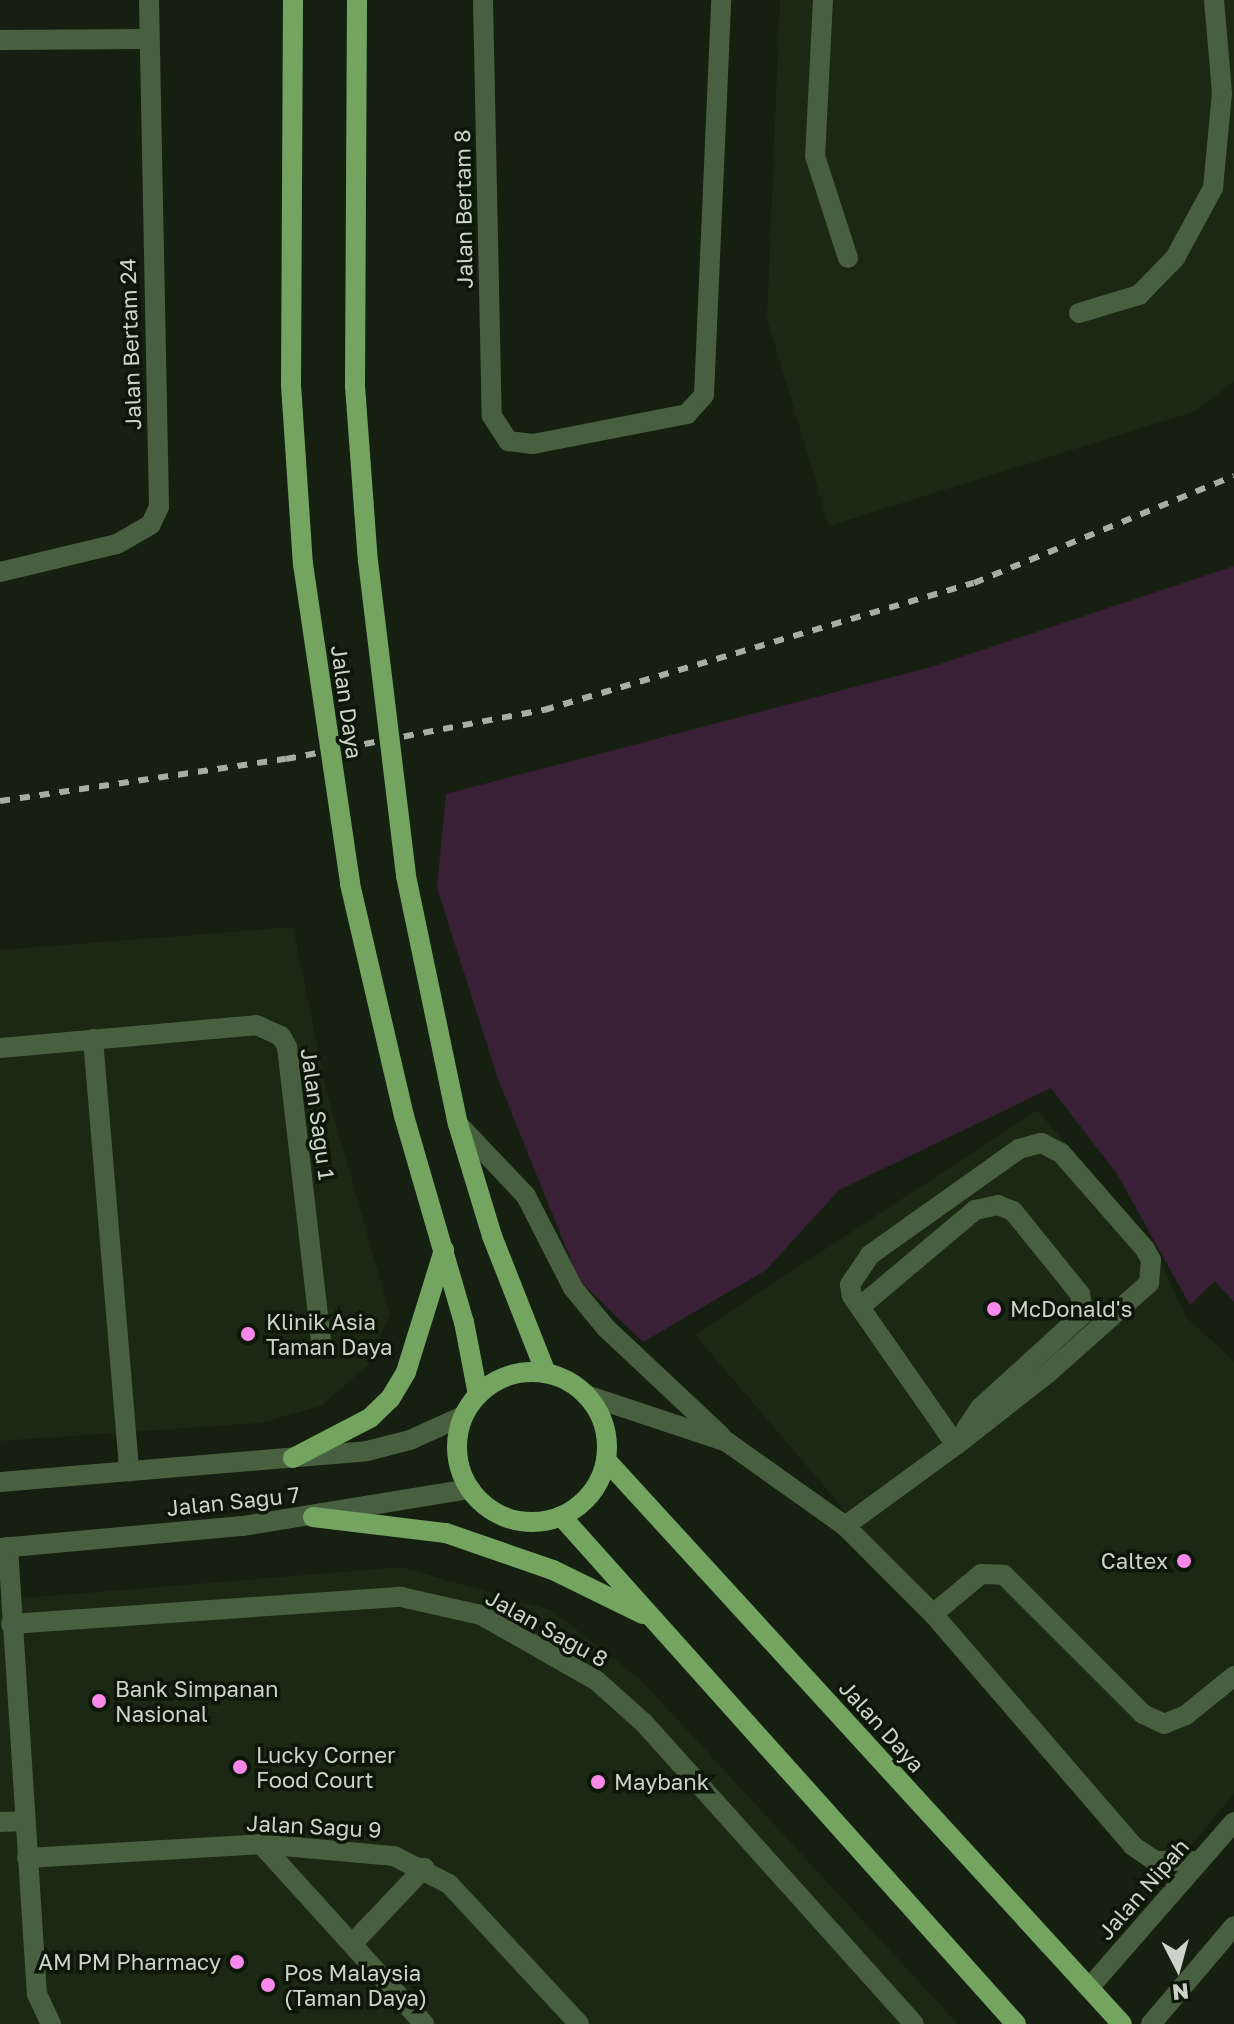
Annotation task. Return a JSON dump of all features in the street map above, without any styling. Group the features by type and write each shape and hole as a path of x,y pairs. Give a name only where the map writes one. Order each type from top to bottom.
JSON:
{"main road":[{"name":"Jalan Daya","path":"293,0 291,385 303,564 350,884 404,1116 444,1250 478,1395"},
{"name":"Jalan Daya","path":"357,0 355,386 368,561 406,876 458,1124 492,1236 546,1373"},
{"path":"293,1458 346,1433 390,1399 406,1372 444,1250"},
{"path":"546,1373 586,1395 604,1425 606,1460 583,1502 561,1516 538,1522 511,1519 487,1508 470,1489 459,1467 457,1441 463,1416 478,1395 510,1376 546,1373"},
{"name":"Jalan Daya","path":"606,1460 1122,2024"},
{"path":"561,1516 1016,2024"},
{"path":"313,1517 446,1533 553,1570 654,1620"}],"street":[{"name":"Jalan Bertam 24","path":"0,572 117,544 151,524 159,507 146,39 149,0"},
{"name":"Jalan Bertam 8","path":"483,0 492,416 508,441 533,444 687,414 704,395 721,0"},
{"path":"823,0 815,156 848,258"},
{"path":"1079,313 1139,295 1175,258 1213,188 1222,93 1214,0"},
{"path":"0,40 146,39"},
{"name":"Jalan Sagu 1","path":"0,1048 256,1025 281,1036 287,1047 321,1339"},
{"path":"93,1039 129,1472"},
{"path":"458,1124 526,1196 573,1288 606,1328 727,1442 845,1526 933,1614 1133,1846 1155,1861 1200,1861"},
{"path":"845,1526 956,1445 1142,1293 1152,1272 1145,1249 1061,1153 1041,1143 1030,1144 870,1255 850,1285 861,1306 956,1445"},
{"path":"861,1306 975,1210 998,1205 1013,1211 1080,1294 1083,1314 980,1408 956,1445"},
{"path":"586,1395 727,1442"},
{"name":"Jalan Sagu 7","path":"0,1482 293,1458 396,1444 463,1416"},
{"name":"Jalan Sagu 7","path":"4,1547 313,1517 470,1489"},
{"path":"4,1547 37,1994 51,2024"},
{"path":"933,1614 981,1574 1004,1575 1143,1714 1164,1724 1186,1715 1234,1676"},
{"name":"Jalan Sagu 8","path":"11,1624 401,1597 481,1615 597,1681 644,1723 914,2024"},
{"path":"0,1822 25,1821"},
{"name":"Jalan Nipah","path":"1089,1988 1234,1822"},
{"path":"261,1844 424,2024"},
{"name":"Jalan Sagu 9","path":"27,1858 261,1844 374,1851 424,1868 463,1898 579,2024"},
{"path":"352,1944 424,1868"},
{"path":"1151,2024 1234,1926"}],"shaded area":[{"path":"780,0 1234,0 1234,381 1196,411 829,526 767,319"},
{"path":"1234,566 1234,1302 1215,1281 1190,1305 1117,1174 1051,1088 839,1190 766,1270 643,1342 579,1280 498,1079 437,888 446,794 931,667"},
{"path":"293,927 326,1089 390,1314 368,1365 321,1406 261,1423 0,1441 0,950"},
{"path":"1037,1110 1153,1245 1186,1317 1234,1361 1234,1794 1161,1881 695,1335"},
{"path":"401,1567 551,1610 641,1680 958,2024 0,2024 0,1600"}],"railway":[{"path":"0,801 286,759 544,710 974,583 1234,476"}],"place":[{"name":"McDonald's","path":"994,1309"},
{"name":"Klinik Asia Taman Daya","path":"248,1334"},
{"name":"Caltex","path":"1184,1561"},
{"name":"Bank Simpanan Nasional","path":"99,1701"},
{"name":"Lucky Corner Food Court","path":"240,1767"},
{"name":"Maybank","path":"598,1782"},
{"name":"AM PM Pharmacy","path":"237,1962"},
{"name":"Pos Malaysia (Taman Daya)","path":"268,1985"}]}
